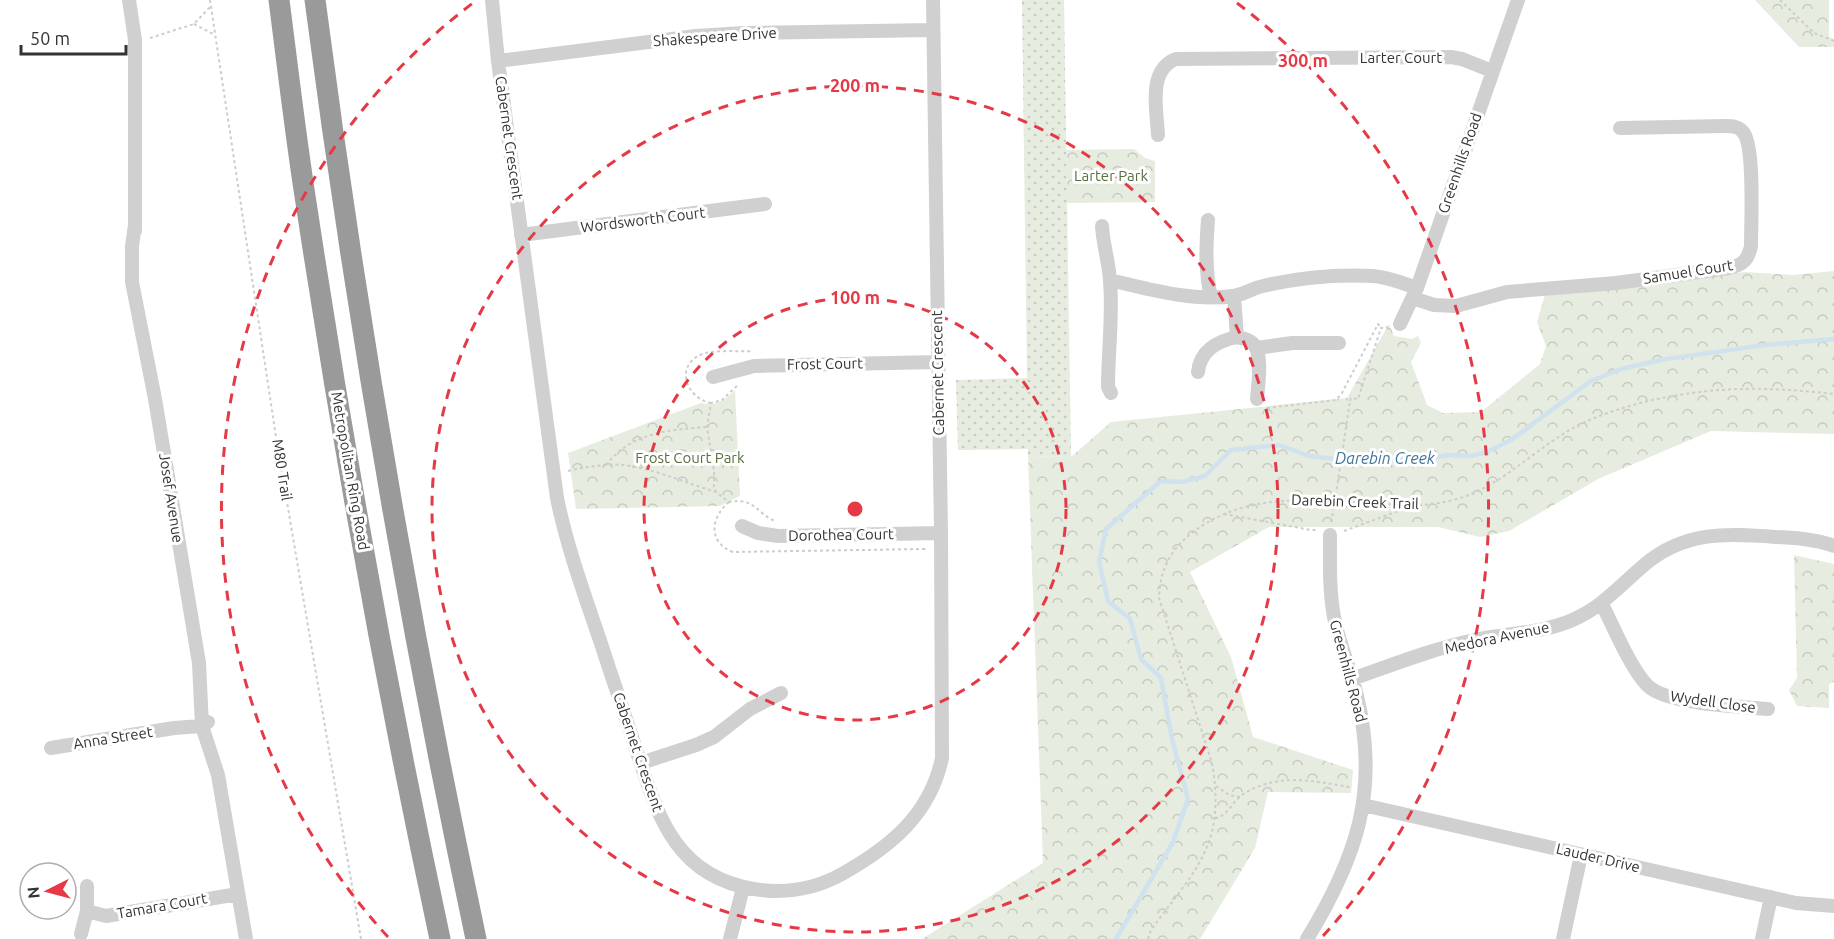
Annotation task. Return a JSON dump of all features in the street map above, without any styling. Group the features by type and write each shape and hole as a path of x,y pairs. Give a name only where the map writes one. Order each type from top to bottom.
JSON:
{"highway":[{"name":"Metropolitan Ring Road","path":"279,0 306,208 362,539 404,771 440,939"},
{"path":"315,0 366,360 421,674 476,939"}],"street":[{"name":"Josef Avenue","path":"129,0 135,40 135,225 143,332 199,663 208,692 204,722 216,740 218,775 246,939"},
{"name":"Cabernet Crescent","path":"492,0 552,473 560,514 654,803 672,839 699,866 715,876 743,888 765,891 788,891 825,883 842,874 881,848 915,819 939,775 944,740 933,0"},
{"name":"Greenhills Road","path":"1400,324 1415,293 1518,0"},
{"name":"Shakespeare Drive","path":"498,61 696,36 933,30"},
{"name":"Larter Court","path":"1158,135 1156,83 1163,66 1176,59 1451,57 1492,71"},
{"name":"Samuel Court","path":"1415,293 1434,305 1456,306 1507,292 1616,283 1729,268 1746,261 1751,246 1750,148 1742,130 1734,126 1620,128"},
{"name":"Wordsworth Court","path":"521,235 765,204"},
{"path":"1208,220 1205,252 1211,297"},
{"path":"1102,226 1110,280 1111,347 1108,387 1111,393"},
{"path":"1110,280 1170,293 1211,297 1234,296 1263,286 1327,277 1373,276 1392,280 1415,293"},
{"path":"1234,296 1237,337"},
{"path":"1198,372 1199,363 1204,354 1226,339 1237,337 1251,341 1257,348 1259,362 1257,399"},
{"path":"1257,348 1292,343 1339,343"},
{"name":"Frost Court","path":"713,376 754,366 938,363"},
{"name":"Dorothea Court","path":"742,526 758,533 777,536 941,533"},
{"name":"Greenhills Road","path":"1306,939 1346,868 1357,835 1363,805 1366,757 1364,729 1334,616 1330,588 1330,532"},
{"name":"Medora Avenue","path":"1352,679 1470,641 1538,631 1560,625 1602,604 1643,565 1671,547 1691,539 1733,534 1805,539 1834,546"},
{"name":"Wydell Close","path":"1602,604 1638,672 1647,685 1656,692 1681,699 1768,709"},
{"path":"641,764 714,737 750,709 781,693"},
{"name":"Anna Street","path":"51,748 174,728 192,721 204,722"},
{"name":"Lauder Drive","path":"1363,805 1796,903 1834,906"},
{"path":"1563,939 1581,855"},
{"path":"81,933 87,911 87,886"},
{"path":"730,939 743,888"},
{"name":"Tamara Court","path":"87,911 106,916 238,894"},
{"path":"1762,939 1771,897"}],"path":[{"name":"M80 Trail","path":"210,0 276,437 361,939"},
{"path":"1780,0 1814,33 1834,41"},
{"path":"150,38 194,24 211,6"},
{"path":"194,24 215,35"},
{"path":"1257,399 1262,408 1336,400 1342,393 1378,324 1381,328"},
{"path":"1381,328 1400,324"},
{"path":"1330,532 1350,401 1351,398 1358,399 1381,328"},
{"path":"743,383 722,400 711,403 697,399 688,387 687,373 694,359 708,352 753,351"},
{"name":"Darebin Creek Trail","path":"1148,939 1151,930 1206,849 1215,818 1216,786 1212,763 1159,598 1159,585 1164,567 1172,552 1200,527 1245,506 1274,500 1315,500 1410,506 1469,496 1488,486 1571,429 1618,409 1694,391 1730,389 1834,393"},
{"path":"711,403 707,427 716,492"},
{"path":"606,465 615,454 629,444 652,433 707,427"},
{"path":"568,471 606,465 649,471 716,492 729,502"},
{"path":"782,522 770,519 750,503 736,501 729,502 722,509 716,518 714,529 720,544 733,552 925,549 925,533"},
{"path":"1224,514 1330,532 1379,519 1410,506"},
{"path":"1215,818 1222,816 1240,796 1278,780 1304,780 1364,789"},
{"path":"1216,786 1229,795 1240,796"}],"green space":[{"path":"1022,0 1064,0 1071,457 1028,456 1028,449 958,450 956,380 1027,378"},
{"path":"1755,0 1829,0 1829,37 1834,39 1834,47 1799,47"},
{"name":"Larter Park","path":"1134,149 1145,158 1155,161 1155,202 1067,203 1066,150"},
{"path":"1834,271 1834,434 1711,431 1598,479 1509,531 1480,537 1438,527 1269,527 1190,572 1231,657 1253,737 1353,770 1351,793 1268,792 1255,848 1200,939 922,939 1043,863 1028,456 1071,457 1111,422 1347,398 1389,324 1394,336 1412,339 1418,336 1421,343 1411,362 1427,405 1443,413 1481,412 1540,364 1546,346 1537,322 1545,295 1745,272 1793,275"},
{"name":"Frost Court Park","path":"735,390 740,496 720,506 576,509 568,453 701,403 720,402"},
{"path":"1794,555 1834,564 1834,682 1829,684 1829,708 1797,706 1789,690 1797,678"}],"waterway":[{"name":"Darebin Creek","path":"1116,939 1173,842 1188,799 1172,739 1161,678 1141,659 1130,619 1108,601 1099,562 1106,529 1161,481 1182,482 1205,476 1231,450 1279,445 1309,456 1351,461 1417,460 1450,455 1471,456 1487,452 1511,440 1591,381 1621,369 1660,360 1765,345 1834,339"}]}
